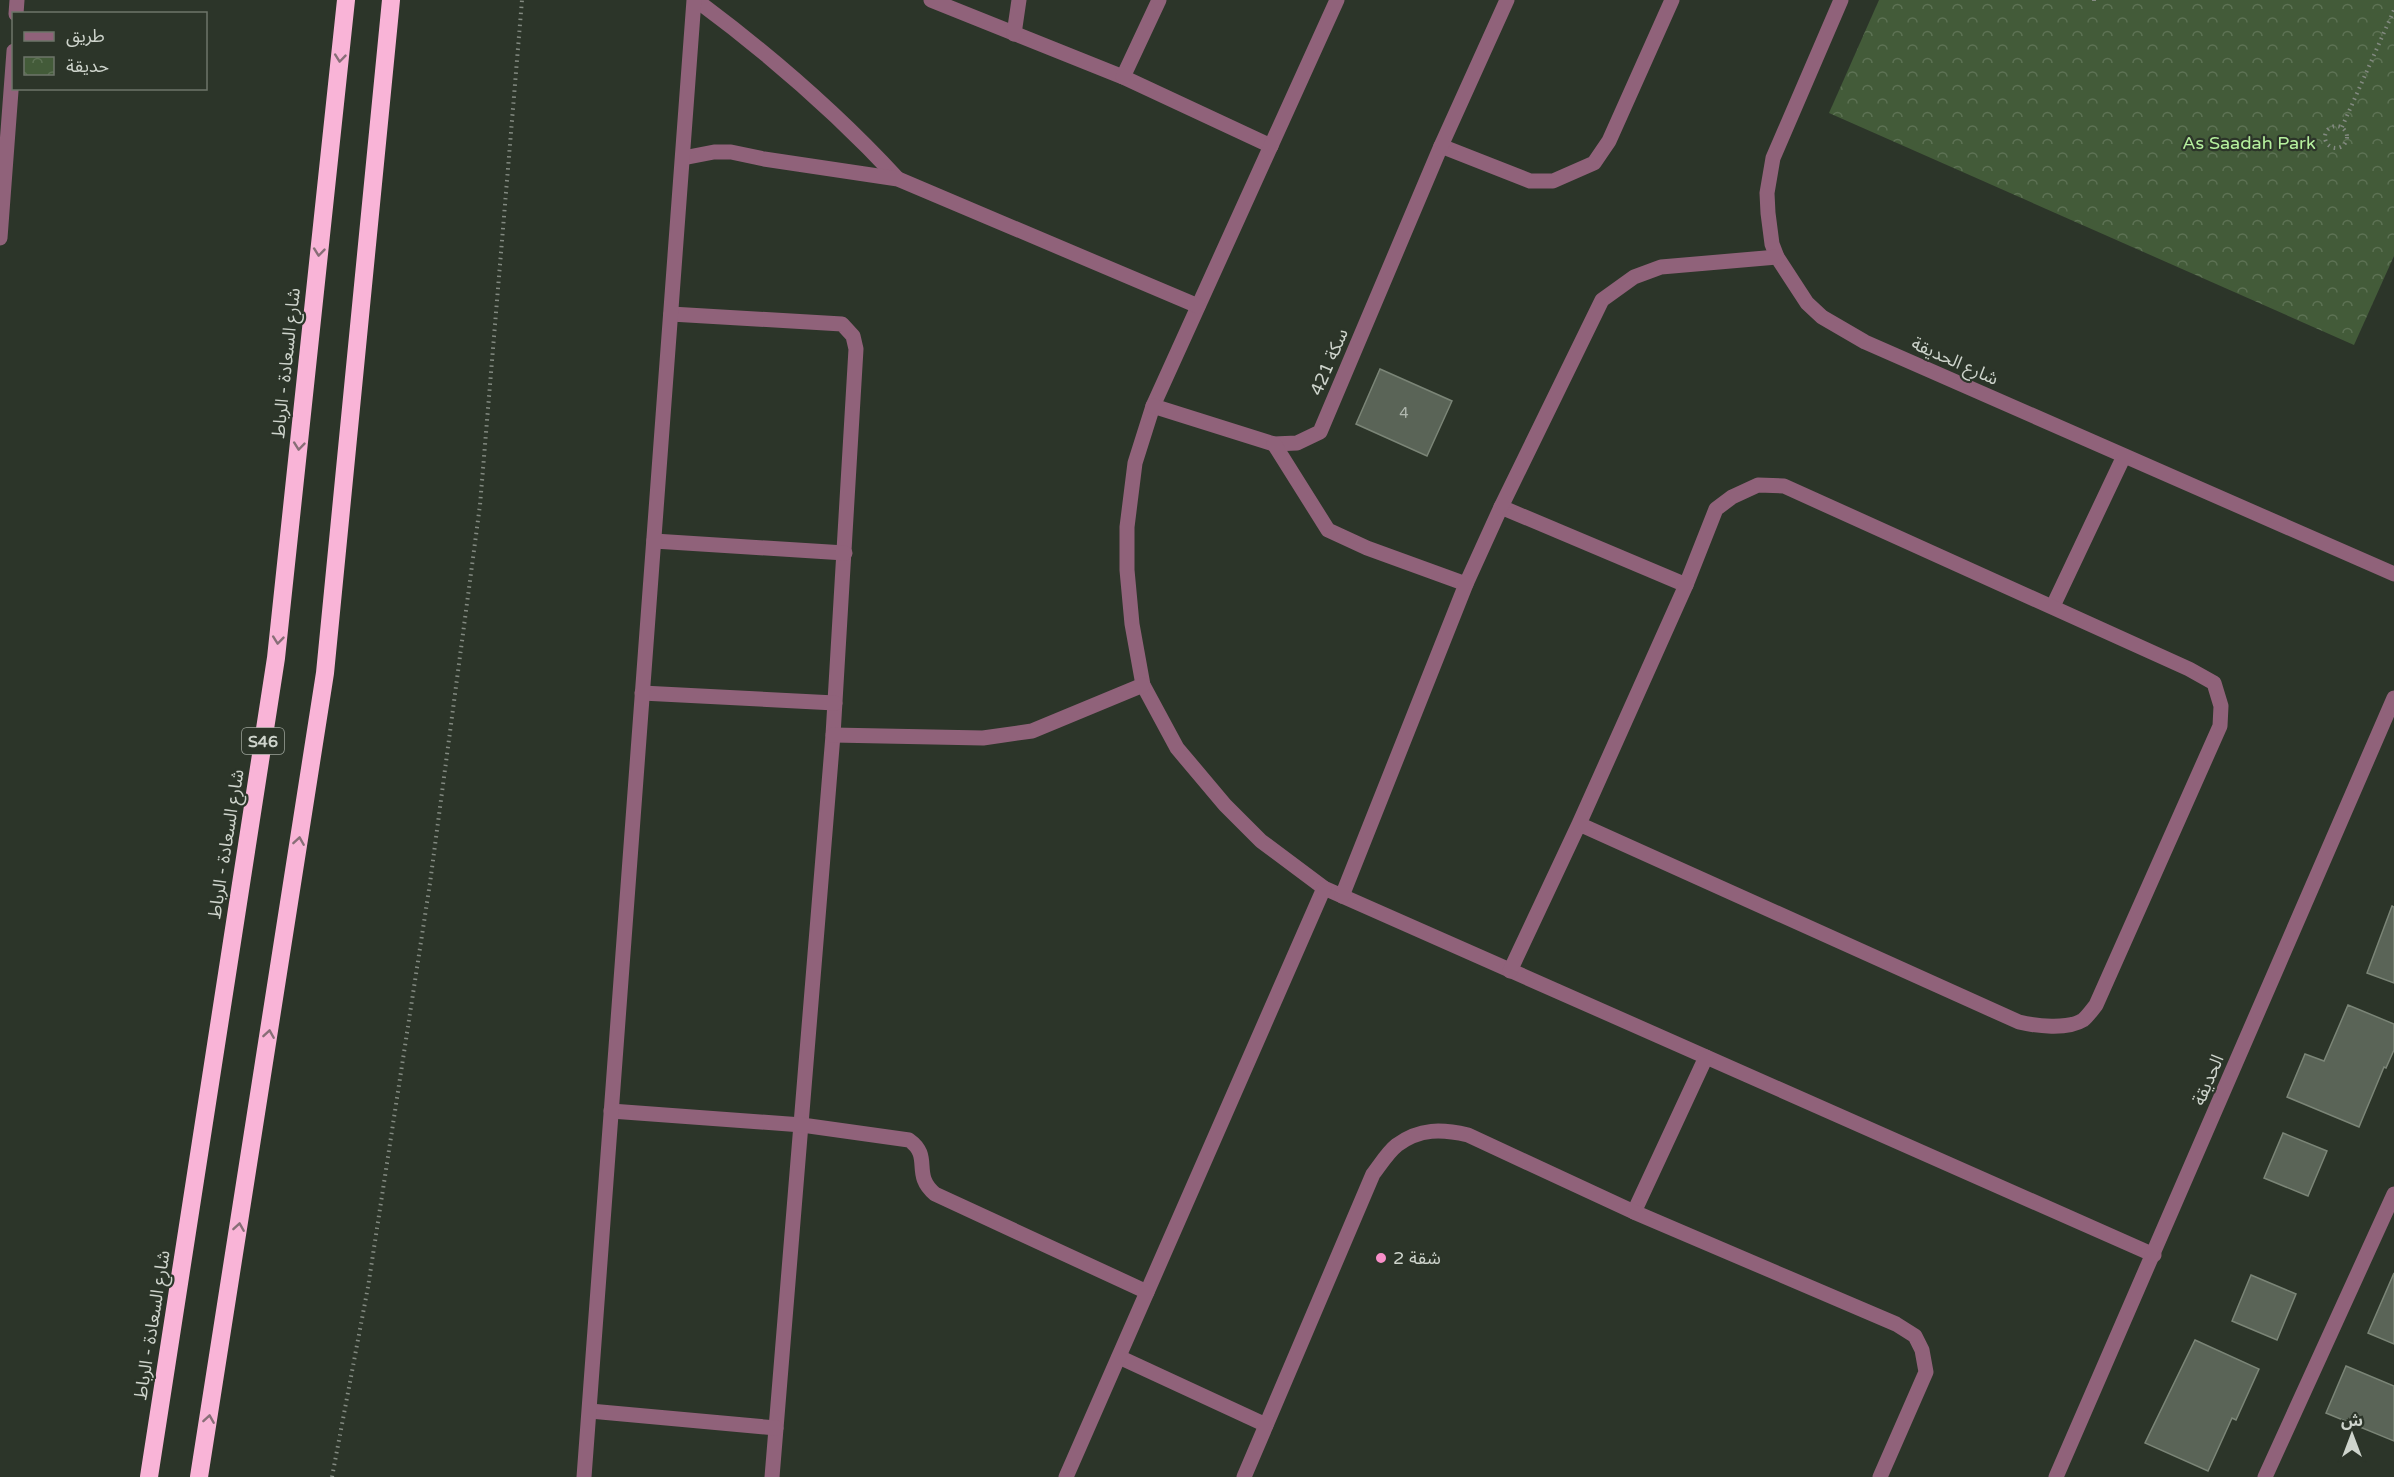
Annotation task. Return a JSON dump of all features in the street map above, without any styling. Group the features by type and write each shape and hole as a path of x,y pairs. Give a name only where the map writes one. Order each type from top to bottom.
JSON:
{"highway":[{"name":"شارع السعادة - الرباط","path":"149,1477 276,658 346,0"},
{"path":"199,1477 325,673 391,0"}],"street":[{"path":"584,1477 695,0"},
{"path":"695,0 771,57 807,88 898,179"},
{"path":"931,0 1123,77 1271,146"},
{"path":"1014,33 1019,0"},
{"path":"1123,77 1159,0"},
{"path":"1336,0 1154,406 1134,463 1127,527 1127,570 1131,613 1143,685 1177,748 1261,842 1324,888 2154,1255"},
{"path":"1441,146 1530,181 1553,181 1594,163 1609,141 1672,0"},
{"name":"شارع الحديقة","path":"1841,0 1773,158 1767,192 1772,243 1777,256 1807,303 1822,317 1864,342 2394,574"},
{"name":"سكة 421","path":"1154,406 1274,444 1297,443 1320,432 1504,1"},
{"path":"0,238 12,78"},
{"path":"682,158 698,154 731,152 898,179 1198,306"},
{"path":"1342,896 1466,584 1602,300 1634,277 1661,267 1777,256"},
{"path":"671,314 842,324 853,336 856,349 833,735 772,1477"},
{"path":"1274,444 1328,530 1367,548 1466,584"},
{"path":"2053,606 2124,456"},
{"path":"1510,970 1579,824 1686,585 1716,509 1732,497 1758,485 1784,486 2053,606 2214,683 2222,706 2220,726 2096,1005 2082,1020 2062,1025 2039,1026 2019,1022 1579,824"},
{"path":"1501,507 1686,585"},
{"path":"654,541 845,553"},
{"path":"833,735 983,738 1032,731 1143,685"},
{"path":"642,693 835,702"},
{"name":"الحديقة","path":"2056,1477 2394,698"},
{"path":"1066,1477 1324,888"},
{"path":"1634,1212 1706,1057"},
{"path":"611,1111 802,1125 909,1140 919,1147 922,1158 921,1174 926,1186 935,1194 1147,1292"},
{"path":"1244,1477 1373,1174 1396,1146 1421,1133 1445,1130 1468,1135 1634,1212 1896,1324 1915,1336 1922,1350 1926,1372 1880,1477"},
{"path":"2265,1477 2394,1194"},
{"path":"1119,1358 1266,1425"},
{"path":"590,1411 776,1428"}],"path":[{"path":"332,1477 368,1287 430,883 478,517 522,0"},
{"path":"2342,127 2394,10"},
{"path":"2331,127 2342,127 2347,133 2346,144 2339,148 2332,147 2325,139 2326,132 2331,127"}],"green space":[{"name":"As Saadah Park","path":"1879,0 2394,0 2394,256 2354,345 1829,113"}],"building":[{"path":"1380,369 1452,401 1427,456 1356,424"},
{"path":"2392,906 2394,907 2394,983 2367,973"},
{"path":"2348,1005 2394,1024 2394,1050 2386,1068 2384,1067 2359,1127 2287,1097 2305,1054 2324,1061"},
{"path":"2283,1133 2327,1151 2308,1196 2264,1178"},
{"path":"2394,1273 2394,1344 2368,1333"},
{"path":"2251,1275 2296,1294 2277,1340 2232,1321"},
{"path":"2195,1340 2259,1369 2236,1420 2232,1418 2208,1471 2145,1443"},
{"path":"2346,1366 2394,1386 2394,1441 2326,1413"}],"place":[{"name":"شقة 2","path":"1381,1258"}]}
